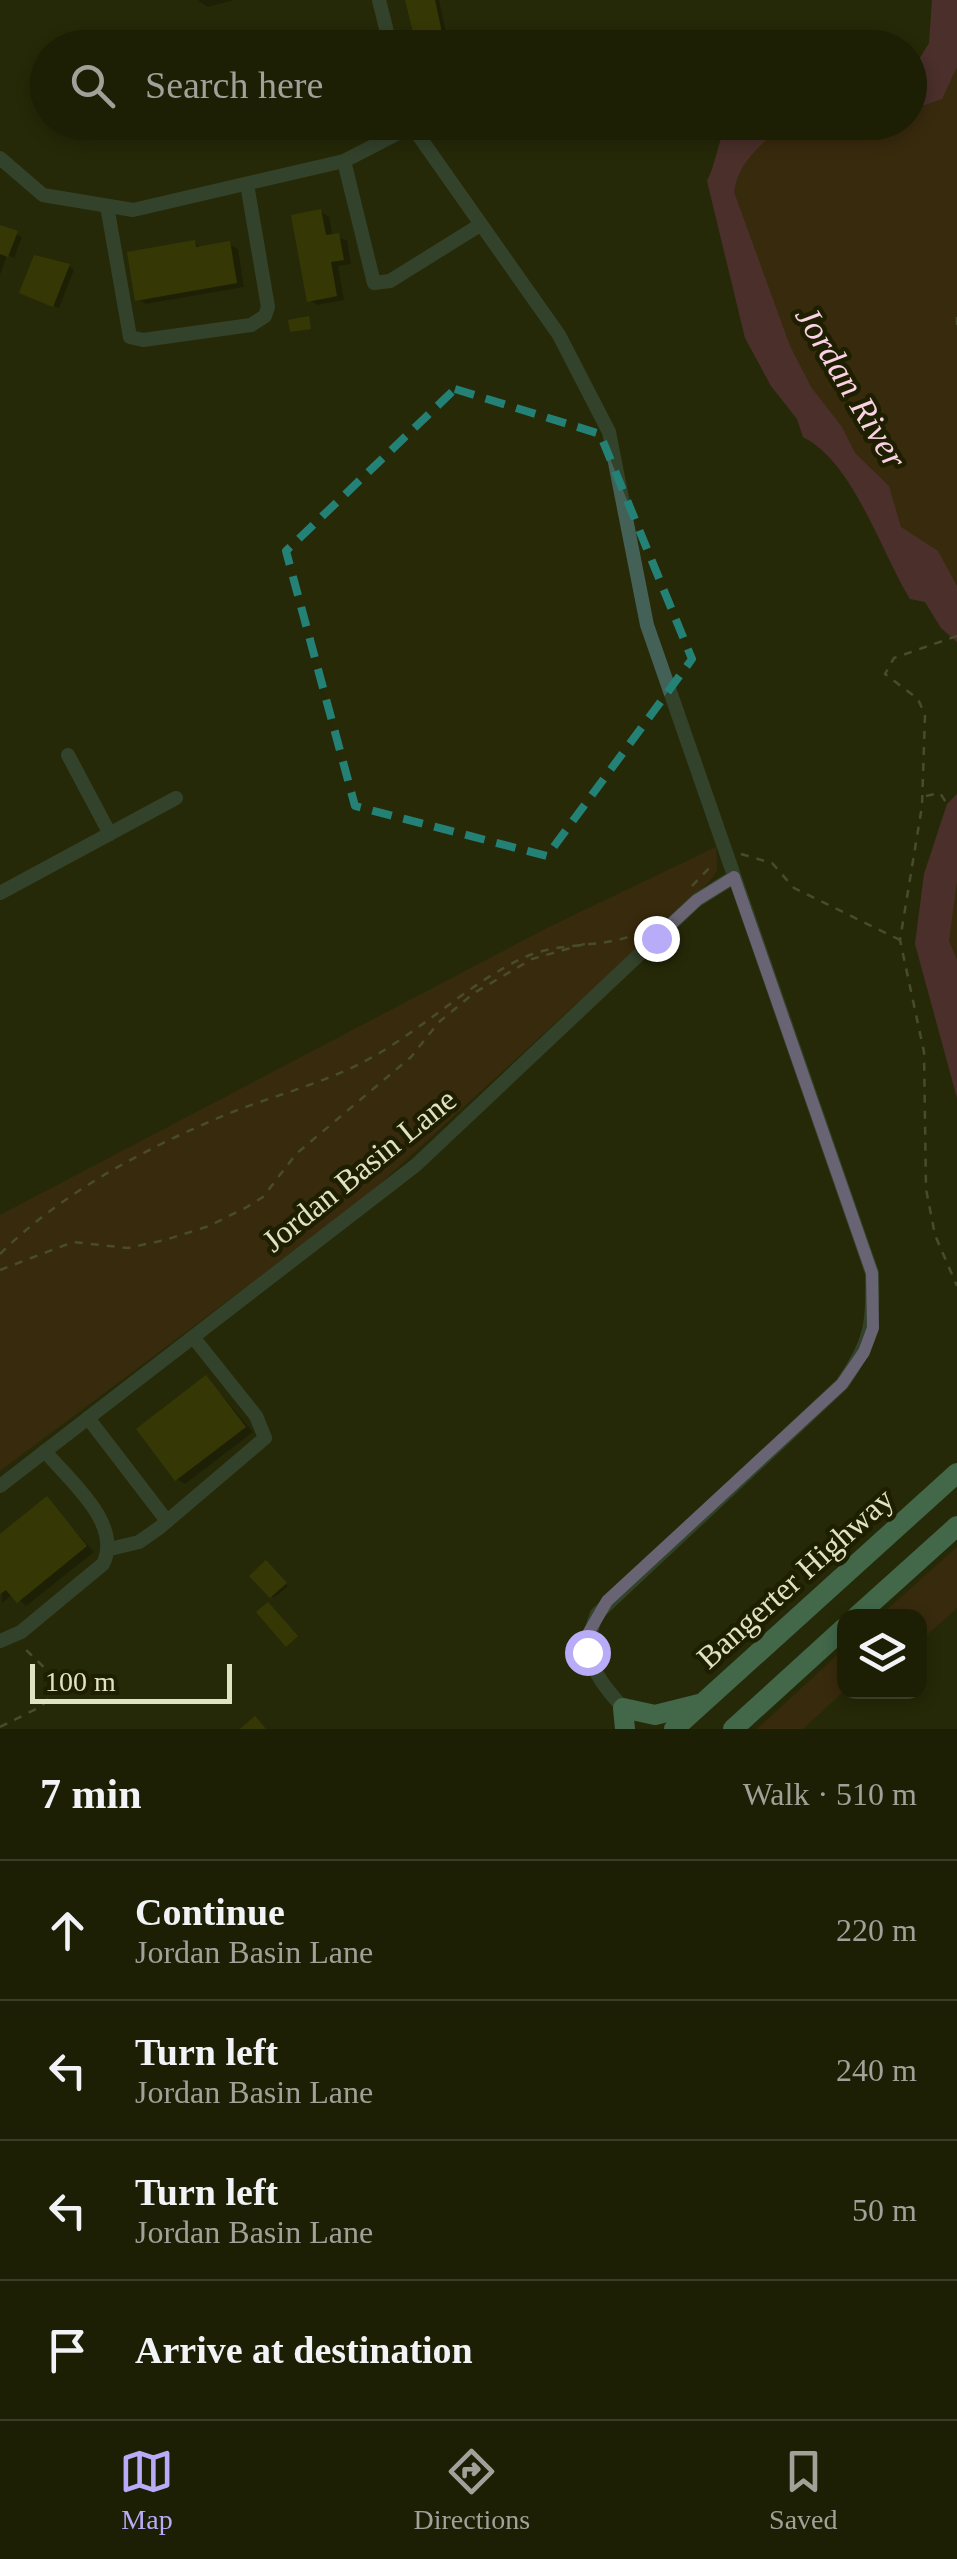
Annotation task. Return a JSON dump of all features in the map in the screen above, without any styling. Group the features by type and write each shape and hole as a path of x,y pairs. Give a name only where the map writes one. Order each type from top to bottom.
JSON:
{"highway":[{"name":"Bangerter Highway","path":"674,1729 957,1473"},
{"path":"865,1609 957,1526"},
{"path":"733,1729 837,1634"},
{"path":"624,1718 701,1704"}],"street":[{"path":"379,0 386,30"},
{"path":"0,158 44,195 133,210 344,162 383,140"},
{"path":"420,140 559,336 610,432 647,625 872,1273 873,1328 864,1352 842,1384 596,1614 587,1652 594,1675 624,1718"},
{"path":"344,162 374,283 390,281 480,225"},
{"path":"108,206 130,336 143,340 251,326 265,316 268,307 247,184"},
{"path":"68,756 110,834"},
{"path":"0,893 176,798"},
{"name":"Jordan Basin Lane","path":"0,1486 416,1165 697,900 734,877"},
{"path":"110,1549 139,1542 265,1438 256,1416 193,1337"},
{"path":"88,1418 167,1521"},
{"path":"7,1638 103,1564 110,1549 106,1526 45,1451"}],"path":[{"path":"957,317 957,330"},
{"path":"957,636 889,661 884,674 924,709 924,796 900,940 924,1052 926,1189 934,1235 957,1286"},
{"path":"924,796 940,793 947,804"},
{"path":"740,854 772,863 794,888 900,940"},
{"path":"0,1254 65,1201 143,1154 222,1117 364,1062 441,1014 471,987 522,958 546,948 620,941"},
{"path":"0,1270 73,1242 128,1248 164,1240 209,1226 263,1198 296,1154 410,1057 439,1022 474,993 532,959 589,942"},
{"path":"0,1727 49,1701 56,1692 52,1675 7,1638"}],"highlighted area":[{"path":"455,389 600,434 692,659 547,856 355,806 286,551"}],"shaded area":[{"path":"932,0 957,0 957,67 942,99 927,104 927,46"},
{"path":"957,0 957,611 780,348 726,169 754,140 927,140 927,53"},
{"path":"720,140 766,140 746,162 734,192 790,346 811,387 842,427 855,453 889,486 901,527 938,551 957,586 957,642 941,628 925,602 910,599 851,487 821,449 803,437 797,419 771,386 745,338 707,181"},
{"path":"957,794 957,881 949,941 957,960 957,1098 915,944 924,874 947,804"},
{"path":"716,847 717,870 710,881 361,1201 0,1471 0,1215 549,927"},
{"path":"957,855 957,1010 941,955"},
{"path":"957,1547 957,1608 927,1635 927,1609 888,1609"},
{"path":"837,1655 837,1697 803,1729 757,1729"}],"building":[{"path":"405,0 435,0 441,30 412,30"},
{"path":"321,209 326,235 339,233 344,260 331,262 337,296 307,302 291,215"},
{"path":"0,225 18,231 8,257 0,254"},
{"path":"195,240 196,247 230,241 237,283 135,301 127,252"},
{"path":"34,255 70,264 53,307 19,293"},
{"path":"309,316 311,329 290,332 288,320"},
{"path":"206,1375 246,1427 175,1481 136,1429"},
{"path":"47,1496 87,1546 17,1603 6,1590 0,1594 0,1534"},
{"path":"266,1560 287,1583 270,1598 249,1576"},
{"path":"268,1602 298,1636 286,1647 256,1612"},
{"path":"255,1716 266,1729 240,1729"}],"route":[{"path":"587,1652 596,1614 607,1601 808,1420 842,1384 864,1352 873,1328 872,1273 734,877 697,900 656,938"}],"water label":[{"name":"Jordan River","path":"851,387"}]}
